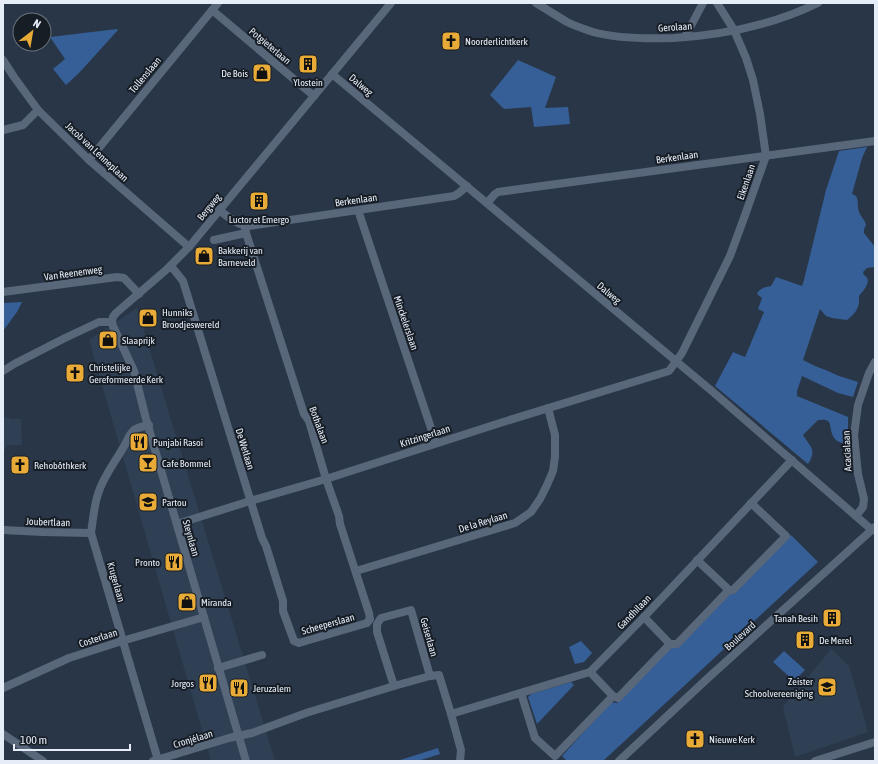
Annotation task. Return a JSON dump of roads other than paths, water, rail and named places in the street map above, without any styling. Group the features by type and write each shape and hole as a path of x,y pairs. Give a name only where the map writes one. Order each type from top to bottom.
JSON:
{"street":[{"name":"Tollenslaan","path":"88,160 218,3"},
{"name":"Bergweg","path":"112,322 116,313 171,266 189,247 391,3"},
{"name":"Gerolaan","path":"536,3 568,23 593,32 629,38 652,39 685,37 734,30 774,21 818,3"},
{"path":"685,37 703,3"},
{"name":"Eikenlaan","path":"676,362 682,353 730,256 766,156 760,114 753,80 746,58 734,30 717,3"},
{"name":"Potgieterlaan","path":"212,10 314,96"},
{"name":"Jacob van Lenneplaan","path":"3,60 38,110 88,160 189,247"},
{"name":"Dalweg","path":"332,74 713,392 856,516 873,528"},
{"path":"3,130 23,125 38,110"},
{"name":"Berkenlaan","path":"487,203 494,194 498,192 875,141"},
{"name":"Berkenlaan","path":"214,240 245,229 454,196 459,194 467,186"},
{"path":"219,210 245,229"},
{"name":"Minckelerslaan","path":"358,210 436,443"},
{"name":"Bothalaan","path":"245,229 304,414 309,421 339,516 340,524 369,613 370,619 367,623"},
{"name":"De Wetlaan","path":"171,266 183,281 250,501 283,601 283,611 294,641"},
{"name":"Van Reenenweg","path":"3,292 117,277 124,278 139,294"},
{"path":"3,371 14,364 99,322 112,322"},
{"name":"Steynlaan","path":"112,322 134,371 218,668 246,761"},
{"name":"Kritzingerlaan","path":"177,524 669,371 676,362"},
{"name":"Acacialaan","path":"856,516 863,507 864,499 858,474 854,435 858,404 869,373 875,362"},
{"name":"De la Reylaan","path":"356,571 516,523 530,512 540,499 553,471 555,457 555,435 548,408"},
{"name":"Krugerlaan","path":"149,425 135,429 131,433 107,475 99,492 94,508 91,533 155,760"},
{"name":"Gandhilaan","path":"451,714 590,672 792,460"},
{"path":"644,617 670,644 677,644 729,590 733,590 786,536 751,503"},
{"name":"Boulevard","path":"619,761 873,528"},
{"name":"Joubertlaan","path":"3,530 91,533"},
{"path":"697,560 729,590"},
{"name":"Geiserlaan","path":"394,686 377,632 377,624 381,618 411,610 430,676"},
{"name":"Costerlaan","path":"3,688 69,658 204,617"},
{"name":"Scheeperslaan","path":"294,641 299,643 367,623"},
{"path":"590,672 613,696 618,698 670,644"},
{"path":"218,668 262,655"},
{"path":"238,736 252,733 306,713 394,686 438,675 461,750 460,761"},
{"path":"521,693 535,738 555,756 613,696"},
{"path":"3,734 43,761"},
{"name":"Cronjélaan","path":"155,760 238,736"},
{"path":"815,761 875,742"}],"place":[{"name":"Noorderlichtkerk","path":"451,41"},
{"name":"Ylostein","path":"308,64"},
{"name":"De Bois","path":"262,73"},
{"name":"Luctor et Emergo","path":"259,201"},
{"name":"Bakkerij van Barneveld","path":"204,256"},
{"name":"Hunniks Broodjeswereld","path":"148,318"},
{"name":"Slaaprijk","path":"108,340"},
{"name":"Christelijke Gereformeerde Kerk","path":"75,373"},
{"name":"Punjabi Rasoi","path":"139,442"},
{"name":"Cafe Bommel","path":"148,463"},
{"name":"Rehobôthkerk","path":"20,465"},
{"name":"Partou","path":"148,502"},
{"name":"Pronto","path":"174,562"},
{"name":"Miranda","path":"187,602"},
{"name":"Tanah Besih","path":"832,618"},
{"name":"De Merel","path":"805,640"},
{"name":"Jorgos","path":"208,683"},
{"name":"Zeister Schoolvereeniging","path":"827,687"},
{"name":"Jeruzalem","path":"239,688"},
{"name":"Nieuwe Kerk","path":"695,739"}]}
